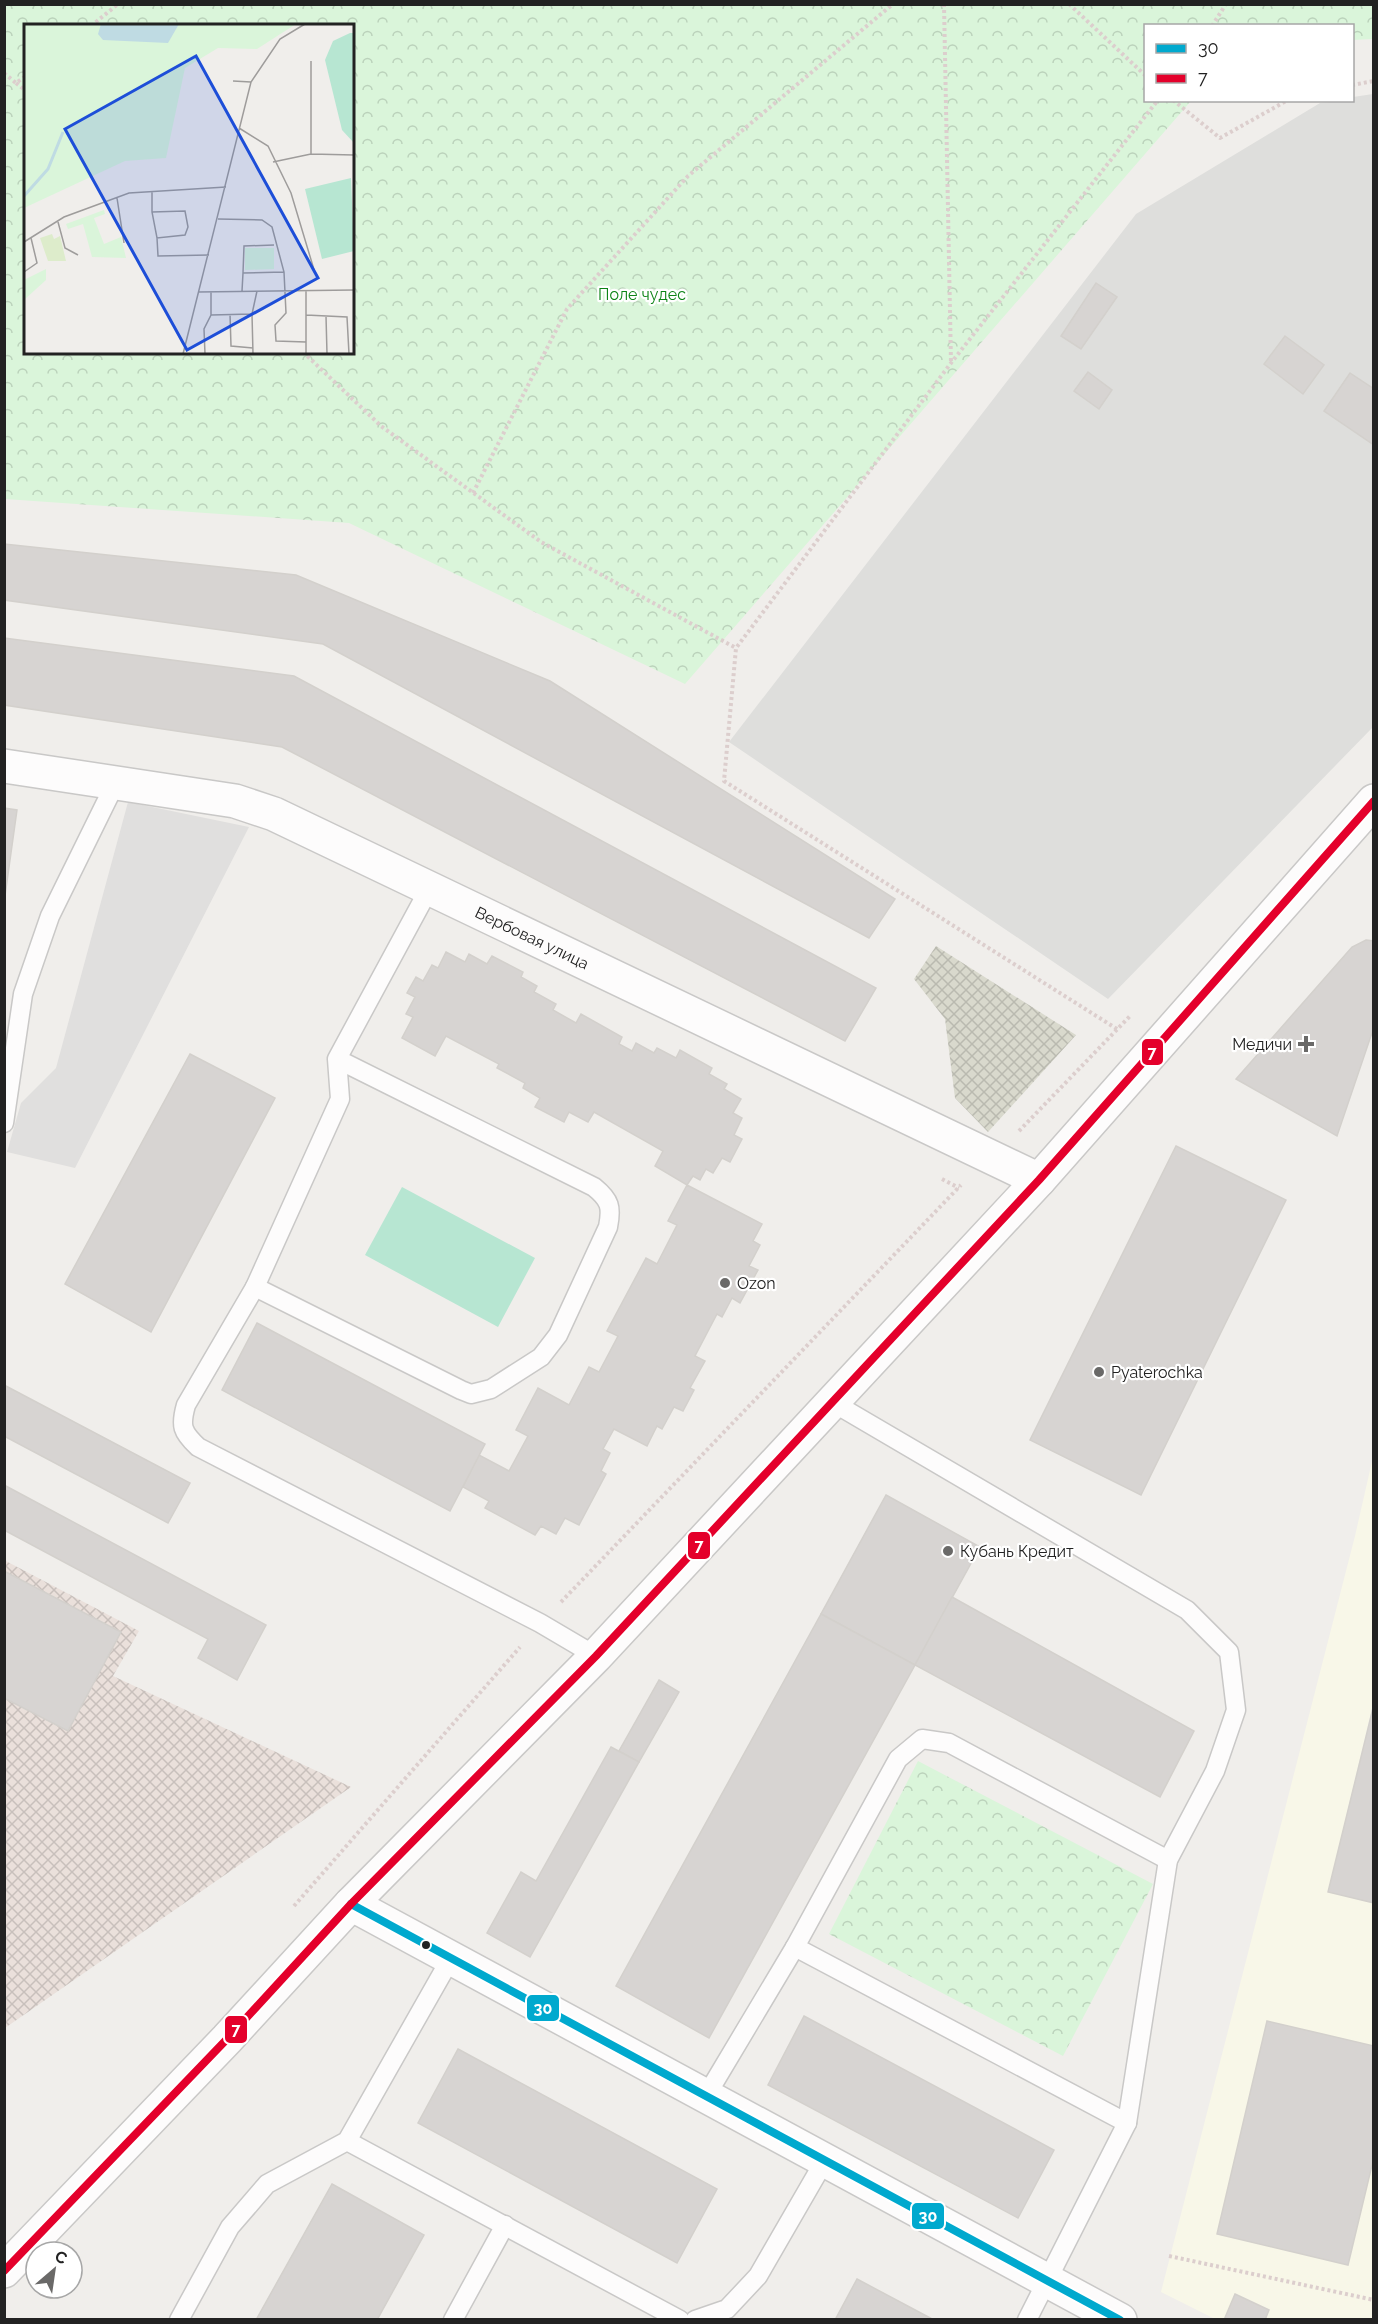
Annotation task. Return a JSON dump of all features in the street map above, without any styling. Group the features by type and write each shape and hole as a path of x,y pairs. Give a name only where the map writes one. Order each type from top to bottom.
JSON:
{"street":[{"name":"Вербовая улица","path":"4,766 235,801 273,814 1039,1180"},
{"path":"4,2271 227,2039 351,1904 596,1656 1039,1180 1374,801"},
{"path":"351,1904 1120,2319"}],"lane":[{"path":"4,1123 24,994 50,916 115,784"},
{"path":"429,889 337,1059 340,1099 255,1287 186,1405 182,1421 186,1436 198,1447 540,1623 596,1656"},
{"path":"255,1287 461,1390 471,1394 481,1393 530,1366 550,1347 558,1335 608,1227 611,1212 606,1197 594,1187 337,1059"},
{"path":"832,1402 1187,1610 1228,1652 1236,1710 1215,1771 1168,1860 1127,2123 1027,2319"},
{"path":"706,2096 795,1947 898,1759 922,1739 949,1743 1168,1860"},
{"path":"795,1947 1127,2123"},
{"path":"179,2319 230,2227 267,2184 347,2141 451,1958"},
{"path":"347,2141 680,2319"},
{"path":"695,2319 727,2309 758,2276 825,2160"},
{"path":"453,2319 505,2225"}],"path":[{"path":"93,24 118,4"},
{"path":"473,493 567,309 688,176 893,4"},
{"path":"944,4 951,363"},
{"path":"1069,4 1144,74"},
{"path":"1213,24 1226,4"},
{"path":"4,74 24,89"},
{"path":"16,83 24,77"},
{"path":"1354,85 1374,81"},
{"path":"1117,1029 724,782 736,648 951,363 1156,102"},
{"path":"1175,102 1220,138 1284,102"},
{"path":"305,354 381,426 542,542 736,648"},
{"path":"289,1912 540,1623 959,1188"},
{"path":"1169,2256 1374,2300"}],"shaded area":[{"path":"1373,94 1373,727 1108,999 729,742 1136,214 1320,103 1354,102 1354,97"},
{"path":"128,802 249,827 75,1168 7,1152 21,1103 56,1068"},
{"path":"936,946 1076,1035 988,1132 955,1098 945,1019 914,979"},
{"path":"1373,1457 1373,1704 1328,1892 1373,1903 1373,2046 1217,2234 1348,2265 1373,2157 1373,2319 1215,2319 1161,2292 1355,1536"},
{"path":"4,1560 139,1631 113,1676 351,1787 5,2028"}],"green space":[{"name":"Поле чудес","path":"1373,4 1373,39 1354,40 1354,24 1144,24 1144,102 1190,102 685,684 349,523 5,499 5,5"},
{"path":"402,1187 535,1258 498,1327 365,1255"},
{"path":"918,1761 1153,1884 1063,2056 829,1934"}],"building":[{"path":"1096,283 1117,297 1081,349 1061,336"},
{"path":"1285,336 1324,365 1303,394 1264,364"},
{"path":"1088,372 1112,390 1099,409 1074,391"},
{"path":"1350,373 1374,389 1374,445 1324,411"},
{"path":"4,544 296,575 550,681 895,899 869,938 323,644 4,600"},
{"path":"4,638 294,676 876,988 845,1041 282,747 4,705"},
{"path":"4,808 17,810 4,903"},
{"path":"1366,940 1374,941 1374,1027 1337,1136 1236,1079 1352,947"},
{"path":"446,952 465,962 469,954 487,964 492,956 523,972 521,977 537,986 534,992 556,1004 553,1010 576,1023 581,1014 622,1037 619,1044 632,1051 636,1043 654,1053 657,1048 676,1058 680,1050 712,1068 709,1074 727,1084 724,1089 741,1099 733,1113 742,1118 734,1135 742,1139 730,1162 722,1158 713,1173 706,1169 700,1180 693,1176 687,1185 655,1166 663,1151 594,1112 588,1122 569,1112 564,1122 535,1107 540,1098 523,1088 525,1083 497,1068 499,1064 446,1036 435,1056 402,1038 413,1017 406,1014 415,997 407,993 416,977 423,981 432,965 438,968"},
{"path":"190,1054 275,1098 151,1332 65,1284"},
{"path":"1176,1146 1286,1200 1141,1495 1030,1440"},
{"path":"687,1185 762,1224 753,1241 760,1245 749,1266 758,1270 740,1303 732,1298 722,1317 717,1314 695,1356 705,1361 690,1388 694,1390 683,1411 674,1407 662,1429 657,1426 647,1446 614,1429 603,1449 610,1453 601,1471 606,1474 579,1525 565,1518 556,1534 541,1526 535,1535 485,1508 489,1501 463,1487 479,1455 509,1471 528,1436 516,1430 538,1388 569,1405 589,1367 599,1372 618,1336 607,1331 646,1258 657,1264 677,1225 668,1221"},
{"path":"257,1323 485,1444 450,1511 222,1390"},
{"path":"4,1385 190,1483 168,1523 4,1436"},
{"path":"4,1485 266,1625 237,1680 198,1658 208,1639 4,1530"},
{"path":"886,1495 980,1547 915,1665 821,1614"},
{"path":"4,1571 121,1632 68,1731 4,1698"},
{"path":"952,1597 1194,1731 1160,1797 915,1665"},
{"path":"821,1614 915,1665 709,2038 616,1986"},
{"path":"659,1680 679,1692 639,1762 619,1751"},
{"path":"1374,1704 1374,1903 1328,1892"},
{"path":"611,1747 639,1762 530,1957 487,1933 521,1872 536,1881"},
{"path":"804,2016 1054,2150 1018,2218 768,2085"},
{"path":"1267,2021 1374,2046 1374,2157 1348,2265 1217,2234"},
{"path":"458,2049 717,2189 677,2263 418,2123"},
{"path":"332,2184 424,2235 377,2320 256,2320"},
{"path":"857,2279 934,2320 835,2320"},
{"path":"1235,2294 1269,2310 1265,2320 1224,2320"}],"transit line":[{"name":"7","path":"4,2271 227,2039 351,1904 596,1656 1039,1180 1374,801"},
{"name":"30","path":"351,1904 1120,2320"}],"place":[{"name":"Медичи","path":"1306,1044"},
{"name":"Ozon","path":"725,1283"},
{"name":"Pyaterochka","path":"1099,1372"},
{"name":"Кубань Кредит","path":"948,1551"}]}
